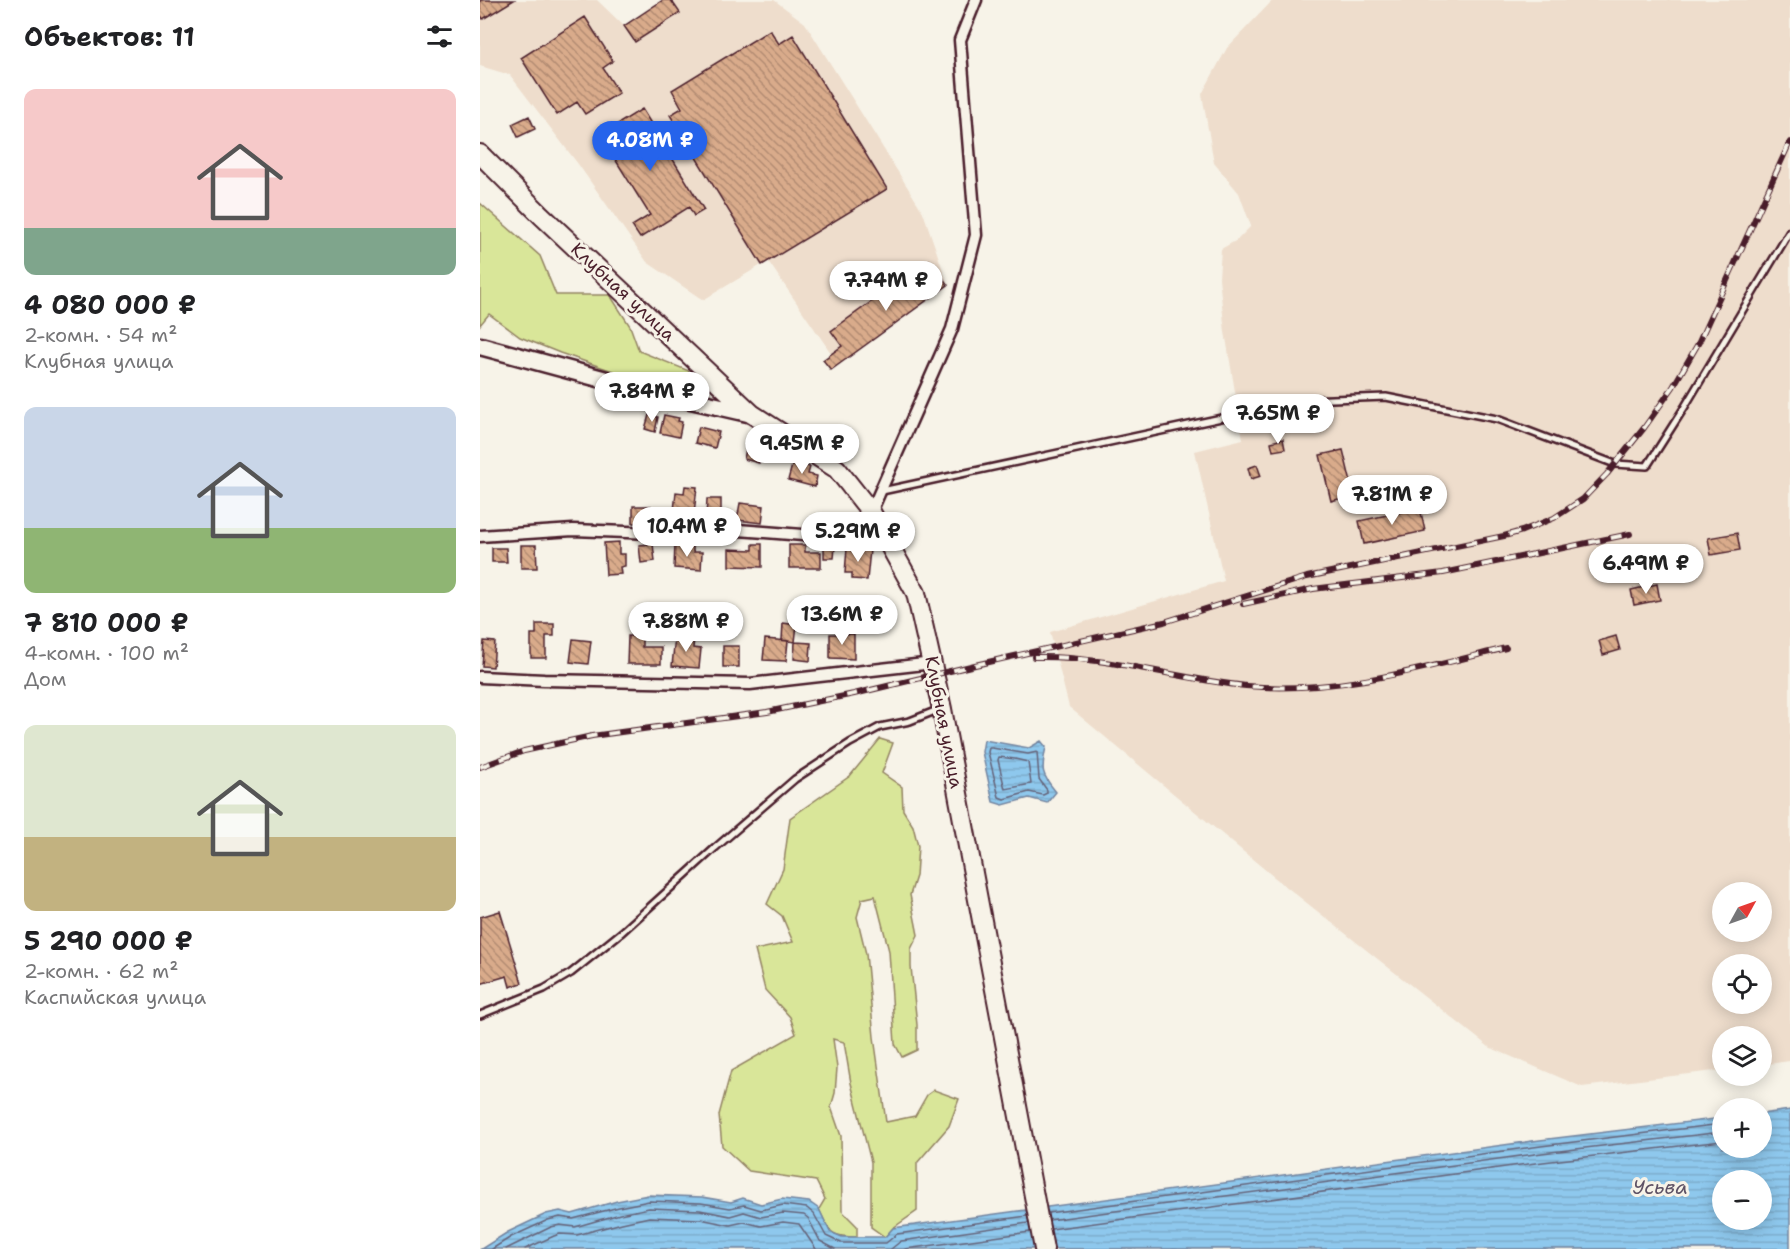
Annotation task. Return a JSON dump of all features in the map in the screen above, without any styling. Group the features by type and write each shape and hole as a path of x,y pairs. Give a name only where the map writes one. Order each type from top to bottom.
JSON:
{"main road":[{"name":"Клубная улица","path":"480,154 540,215 752,414 837,469 871,512 916,593 942,709 1044,1249"}],"street":[{"path":"480,536 573,530 653,533 738,530 828,537 850,531 871,512 952,329 976,235 960,40 976,0"},
{"path":"480,346 621,384 752,414"},
{"path":"480,677 555,681 750,684 933,663"}],"lane":[{"path":"880,491 1305,400 1386,397 1497,419 1615,464 1647,466 1790,231"},
{"path":"480,1015 544,989 571,973 622,932 795,779 850,743 880,728 910,721 942,709"}],"shaded area":[{"path":"480,0 597,0 624,26 663,0 774,0 805,23 923,212 948,285 831,370 823,360 831,353 768,261 703,300 647,262 578,164 510,75 480,66"},
{"path":"1273,0 1790,0 1790,1061 1772,1063 1772,1026 1712,1026 1712,1071 1582,1087 1489,1047 1274,877 1069,707 1050,632 1224,581 1195,451 1243,439 1225,332 1219,278 1221,249 1237,240 1251,226 1239,193 1214,163 1202,94 1227,48"}],"green space":[{"path":"480,203 540,256 556,295 610,295 630,326 639,351 689,371 699,391 645,382 560,353 520,337 489,314 480,325"},
{"path":"880,739 893,743 882,773 902,787 903,810 913,826 918,846 916,876 910,895 918,935 911,949 917,1050 902,1057 895,1044 889,951 875,896 862,899 857,917 866,954 874,1037 886,1122 915,1116 927,1095 934,1090 959,1099 949,1126 917,1163 917,1211 893,1228 885,1237 871,1227 871,1162 851,1083 844,1042 833,1039 837,1068 835,1093 831,1107 841,1136 842,1211 857,1226 857,1237 848,1237 836,1234 828,1228 819,1209 825,1199 816,1181 749,1171 722,1146 719,1115 731,1071 796,1034 790,1017 765,990 755,950 793,942 782,916 767,904 783,869 790,818 850,776"}],"water":[{"path":"984,740 1029,748 1041,741 1046,747 1043,761 1045,776 1056,792 1047,803 1029,798 1003,805 993,802 982,752"},
{"name":"Усьва","path":"1790,1110 1790,1249 649,1249 633,1247 481,1249 508,1232 546,1214 560,1211 572,1214 648,1195 702,1197 731,1202 743,1198 761,1204 782,1199 809,1202 819,1209 830,1232 842,1237 885,1237 893,1228 1540,1140 1712,1119 1712,1158 1772,1158 1772,1112"}],"building":[{"path":"480,0 514,0 483,19 480,14"},
{"path":"663,0 671,0 680,13 635,42 624,26"},
{"path":"585,17 613,61 603,68 619,93 585,114 577,102 557,115 521,58"},
{"path":"770,30 779,44 793,35 887,189 762,265 670,115 682,108 672,90"},
{"path":"642,109 704,210 694,216 689,207 640,238 632,226 650,215 600,135"},
{"path":"529,116 535,129 518,137 512,124"},
{"path":"929,260 948,285 831,370 823,360 842,346 831,331"},
{"path":"649,415 658,417 655,432 645,429"},
{"path":"664,415 679,418 678,421 682,422 679,437 660,433"},
{"path":"699,427 719,432 715,448 695,443"},
{"path":"1283,439 1285,449 1273,451 1271,442"},
{"path":"747,444 763,447 759,463 744,459"},
{"path":"1343,450 1354,495 1331,501 1320,455"},
{"path":"793,462 810,467 808,474 817,476 815,487 788,480"},
{"path":"1257,465 1261,476 1251,479 1248,468"},
{"path":"685,486 697,487 693,522 673,520 676,492 684,493"},
{"path":"707,499 721,499 721,518 706,518"},
{"path":"740,503 764,506 762,523 737,520"},
{"path":"633,506 651,506 651,523 633,523"},
{"path":"1420,508 1425,531 1364,544 1359,521"},
{"path":"1737,533 1740,550 1711,555 1708,538"},
{"path":"619,542 619,554 625,554 625,566 620,567 621,574 606,575 604,543"},
{"path":"653,544 655,561 641,563 639,545"},
{"path":"675,544 693,545 693,552 702,552 701,570 674,568"},
{"path":"753,544 762,544 762,567 729,566 729,549 753,550"},
{"path":"521,545 536,545 537,568 521,568"},
{"path":"789,545 805,545 805,552 821,552 821,568 789,568"},
{"path":"824,547 835,548 834,558 824,558"},
{"path":"492,548 506,548 507,562 492,562"},
{"path":"847,548 870,550 867,580 852,579 852,573 845,573"},
{"path":"1657,584 1660,600 1634,605 1631,590"},
{"path":"864,616 874,617 873,626 863,625"},
{"path":"783,623 797,625 795,642 782,640"},
{"path":"536,624 554,624 554,636 546,636 546,658 531,658 531,634 536,634"},
{"path":"830,634 854,634 854,659 830,658"},
{"path":"628,636 642,636 642,647 661,647 661,664 627,664"},
{"path":"675,636 694,638 693,648 701,649 699,668 672,666"},
{"path":"1616,636 1620,650 1603,655 1599,641"},
{"path":"573,639 591,641 588,664 570,662"},
{"path":"765,639 788,641 786,661 763,660"},
{"path":"484,641 495,642 493,667 482,666"},
{"path":"795,642 811,643 810,661 794,659"},
{"path":"723,646 739,646 739,667 723,667"},
{"path":"500,911 522,983 510,987 507,976 480,984 480,917"}],"railway":[{"path":"480,767 524,751 592,736 767,712 854,694 1164,622 1307,577 1504,536 1554,518 1583,499 1607,474 1673,387 1699,342 1790,142"},
{"path":"1243,604 1313,589 1443,573 1630,534"},
{"path":"1034,657 1061,657 1114,663 1220,683 1279,688 1377,678 1506,648"}]}
